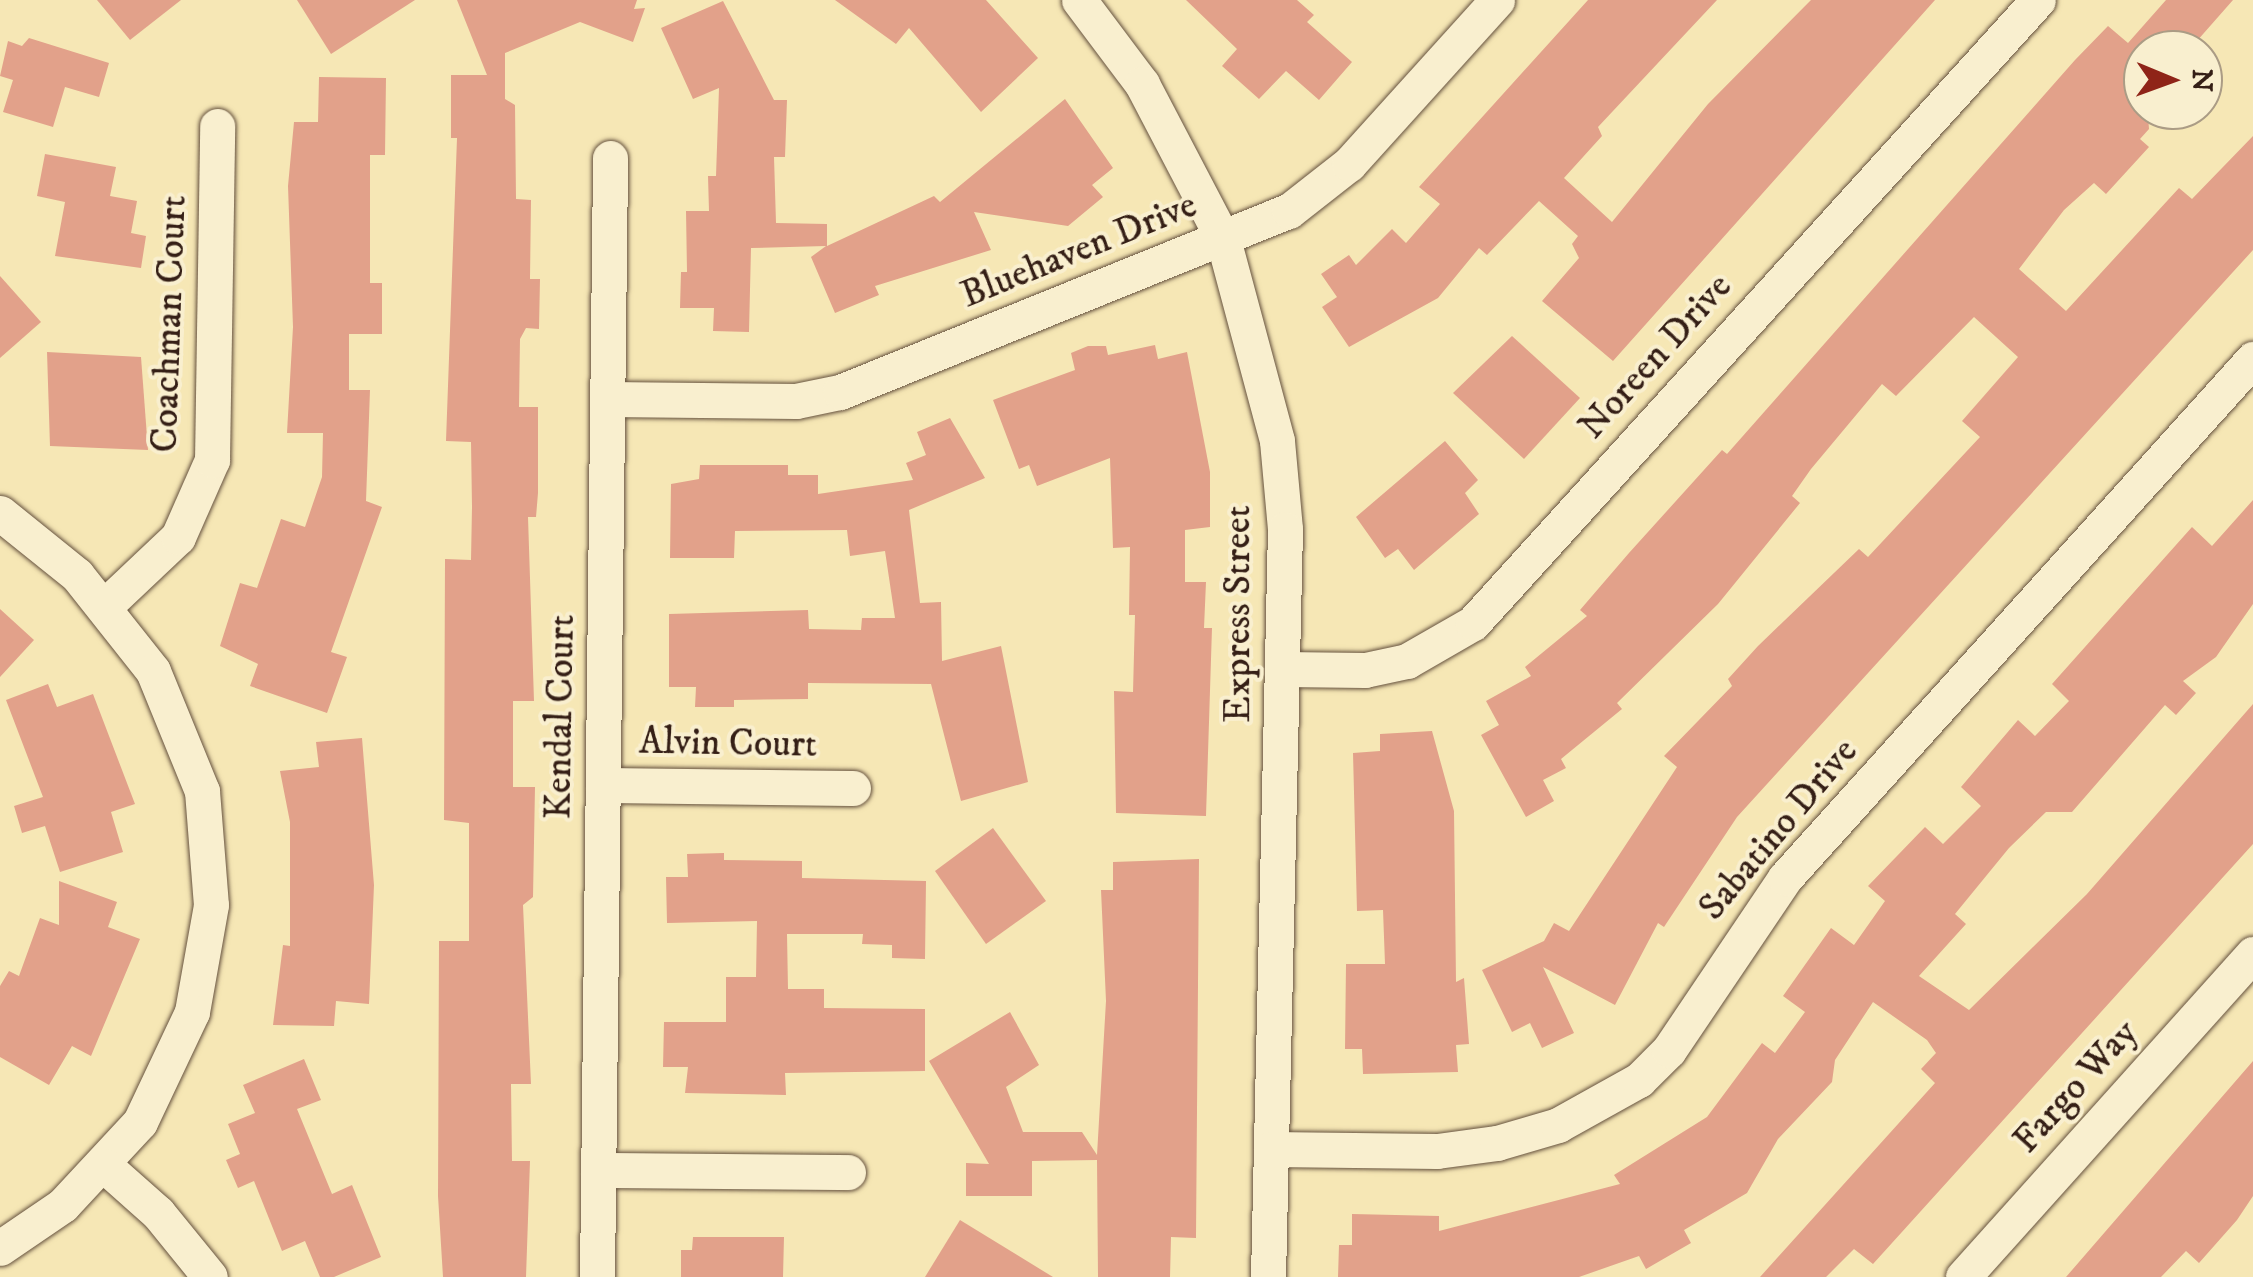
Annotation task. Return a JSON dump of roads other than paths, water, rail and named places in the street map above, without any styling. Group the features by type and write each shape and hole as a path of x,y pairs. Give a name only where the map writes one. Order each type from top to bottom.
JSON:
{"street":[{"name":"Express Street","path":"1078,0 1142,84 1223,239 1277,441 1283,670 1268,1277"},
{"name":"Bluehaven Drive","path":"607,400 796,401 840,392 1223,239 1321,190 1497,0"},
{"name":"Noreen Drive","path":"1283,670 1365,670 1407,661 1473,623 2038,0"},
{"name":"Coachman Court","path":"106,604 178,537 212,460 217,126"},
{"name":"Kendal Court","path":"597,1277 610,158"},
{"name":"Sabatino Drive","path":"1272,1148 1437,1151 1497,1143 1558,1124 1639,1080 1669,1050 1785,878 2253,359"},
{"path":"0,513 106,604 182,728 202,792 211,905 192,1012 170,1068 104,1166 0,1248"},
{"name":"Alvin Court","path":"603,785 853,788"},
{"name":"Fargo Way","path":"1963,1277 2253,954"},
{"path":"104,1166 179,1235 210,1277"},
{"path":"598,1170 848,1172"}]}
